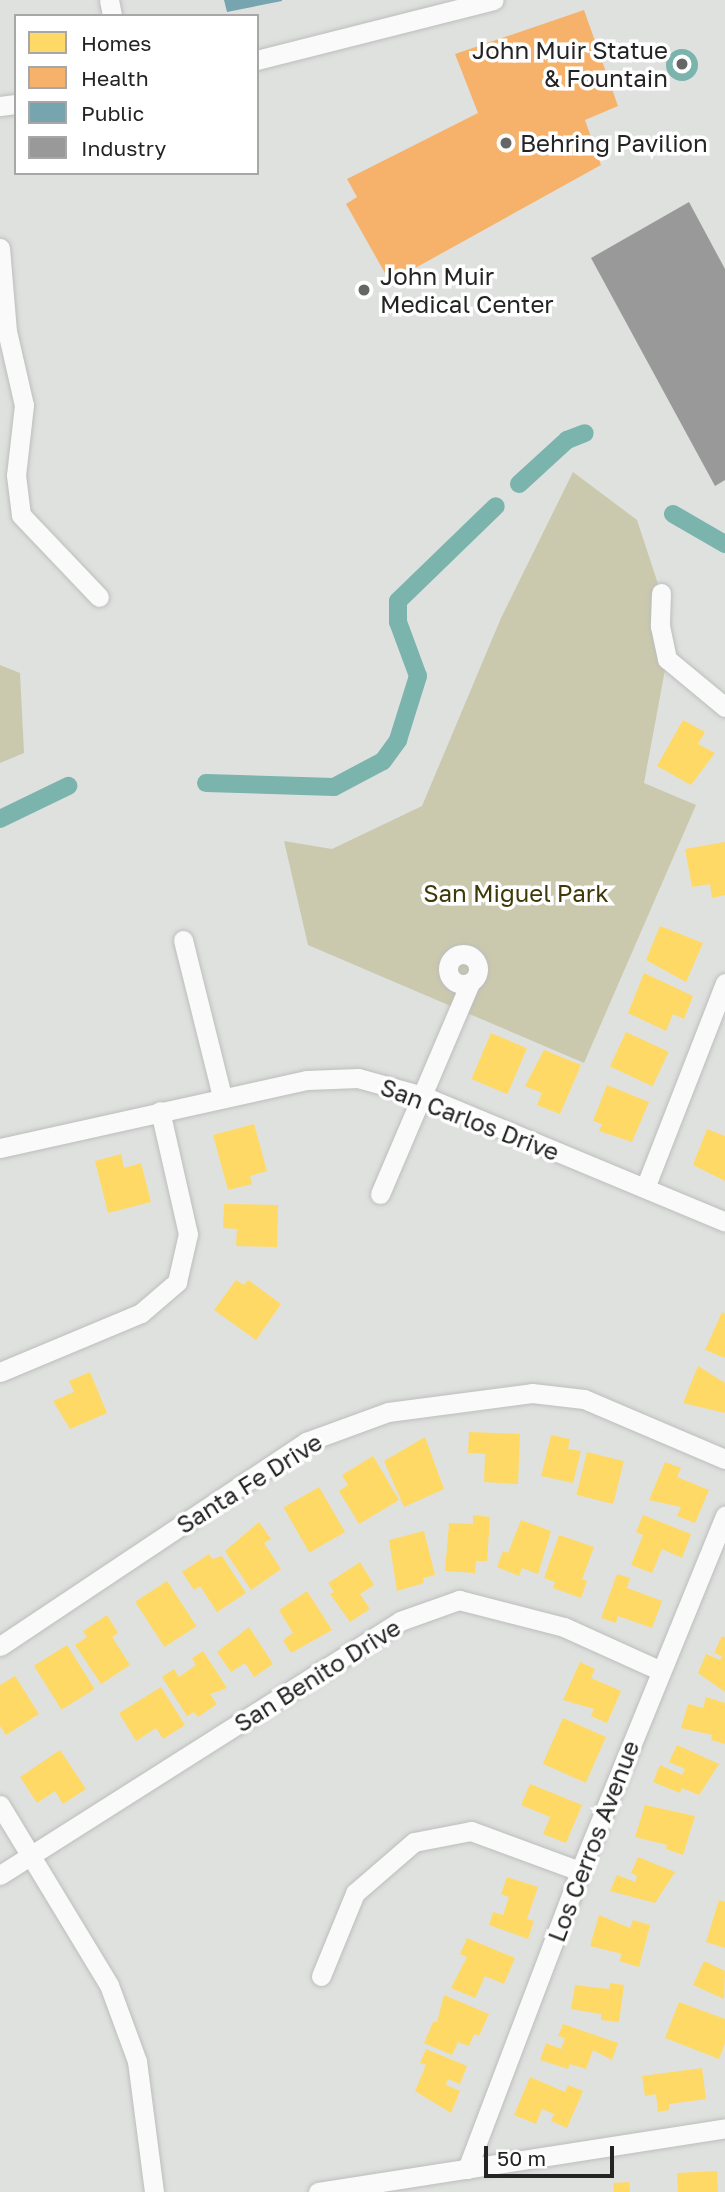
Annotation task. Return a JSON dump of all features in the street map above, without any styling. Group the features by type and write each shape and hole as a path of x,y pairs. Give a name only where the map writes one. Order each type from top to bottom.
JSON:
{"street":[{"path":"259,59 494,0"},
{"path":"0,248 8,331 24,405 16,475 20,515 99,597"},
{"path":"661,593 660,626 667,659 725,708"},
{"path":"183,940 222,1097"},
{"path":"380,1194 470,983"},
{"path":"645,1188 725,984"},
{"name":"San Carlos Drive","path":"0,1148 222,1097 333,1077 358,1078 423,1096 725,1222"},
{"path":"0,1372 141,1313 177,1282 188,1234 160,1111"},
{"name":"Santa Fe Drive","path":"0,1646 306,1442 388,1412 532,1393 584,1399 725,1459"},
{"name":"Los Cerros Avenue","path":"467,2169 659,1670 725,1515"},
{"name":"San Benito Drive","path":"0,1875 400,1621 458,1600 564,1627 659,1670"},
{"path":"0,1805 114,1998 137,2061 154,2192"},
{"path":"321,1976 355,1893 414,1842 471,1831 580,1871"},
{"path":"318,2192 725,2128"}],"green space":[{"name":"San Miguel Park","path":"573,472 637,520 661,593 667,659 644,783 696,805 584,1063 308,945 284,841 332,849 422,806 501,618"},
{"path":"0,665 20,673 24,753 0,763"}],"water":[{"name":"John Muir Statue & Fountain","path":"682,49 693,54 698,65 693,76 682,81 671,76 666,65 671,54"}],"building: Homes":[{"path":"683,720 705,732 698,744 715,753 691,785 657,766"},
{"path":"725,842 725,895 712,898 710,884 692,887 685,849"},
{"path":"660,926 703,943 686,982 646,960"},
{"path":"644,973 693,996 684,1019 673,1014 666,1031 628,1013"},
{"path":"626,1032 669,1052 653,1086 610,1066"},
{"path":"491,1033 527,1048 507,1094 471,1079"},
{"path":"544,1050 581,1065 560,1114 537,1105 542,1093 525,1086"},
{"path":"607,1085 649,1102 632,1142 599,1131 602,1124 593,1121"},
{"path":"254,1124 267,1171 250,1176 252,1184 228,1190 213,1135"},
{"path":"707,1129 725,1136 725,1181 693,1165"},
{"path":"121,1154 124,1168 141,1163 151,1202 108,1213 95,1161"},
{"path":"224,1204 278,1205 277,1247 236,1246 237,1229 223,1228"},
{"path":"236,1280 244,1285 248,1280 281,1304 256,1340 214,1310"},
{"path":"722,1312 725,1314 725,1358 705,1350"},
{"path":"698,1366 725,1383 725,1413 683,1403"},
{"path":"90,1372 107,1413 70,1429 53,1401 74,1392 69,1381"},
{"path":"469,1432 520,1434 518,1484 484,1482 485,1454 468,1453"},
{"path":"551,1435 570,1439 568,1449 581,1451 573,1483 541,1476"},
{"path":"425,1437 444,1489 404,1507 384,1461"},
{"path":"587,1452 624,1461 613,1504 576,1495"},
{"path":"373,1456 399,1500 359,1524 339,1491 348,1485 342,1475"},
{"path":"665,1462 681,1468 677,1477 709,1490 695,1523 677,1516 681,1507 649,1500"},
{"path":"319,1487 345,1532 309,1553 283,1508"},
{"path":"473,1515 490,1517 487,1561 476,1561 475,1573 445,1571 449,1523 473,1524"},
{"path":"643,1515 691,1534 682,1558 662,1549 652,1573 631,1565 643,1535 636,1532"},
{"path":"521,1520 551,1531 538,1574 522,1568 519,1576 497,1567 503,1551 508,1553"},
{"path":"259,1522 271,1539 264,1543 281,1569 251,1590 225,1551"},
{"path":"424,1531 435,1575 423,1578 424,1583 397,1591 389,1540"},
{"path":"559,1535 594,1547 582,1579 587,1581 581,1598 553,1588 555,1582 544,1578"},
{"path":"209,1554 212,1559 222,1556 246,1593 217,1612 200,1586 194,1590 182,1572"},
{"path":"360,1562 374,1585 360,1594 370,1609 350,1622 330,1594 334,1592 328,1583"},
{"path":"617,1574 630,1578 627,1588 662,1601 652,1628 618,1616 616,1623 601,1618"},
{"path":"167,1581 196,1626 165,1647 135,1602"},
{"path":"307,1591 332,1630 291,1653 283,1640 293,1633 279,1610"},
{"path":"107,1615 118,1633 112,1637 130,1665 101,1684 75,1645 87,1637 83,1631"},
{"path":"249,1627 273,1664 254,1677 245,1663 231,1672 217,1652"},
{"path":"722,1636 725,1637 725,1692 698,1673 706,1654 720,1660 722,1656 714,1653"},
{"path":"67,1645 95,1689 61,1710 34,1666"},
{"path":"203,1651 227,1688 210,1694 217,1704 198,1717 194,1712 187,1716 162,1677 174,1669 179,1677 196,1665 192,1658"},
{"path":"580,1662 595,1669 591,1678 621,1691 607,1723 591,1716 594,1709 563,1700"},
{"path":"15,1676 39,1714 6,1735 0,1726 0,1685"},
{"path":"161,1687 185,1725 163,1739 156,1728 136,1741 119,1713"},
{"path":"706,1697 725,1703 725,1744 711,1740 712,1735 681,1728 688,1704 703,1708"},
{"path":"563,1718 606,1737 586,1783 543,1764"},
{"path":"677,1745 719,1764 699,1795 682,1788 680,1793 653,1782 660,1765 682,1775 685,1769 669,1762"},
{"path":"60,1750 86,1789 63,1804 55,1791 37,1803 20,1777"},
{"path":"530,1784 582,1805 566,1843 543,1834 550,1817 521,1805"},
{"path":"645,1805 695,1816 683,1855 666,1849 667,1845 635,1837"},
{"path":"638,1857 675,1872 655,1903 610,1891 617,1875 635,1882 637,1876 631,1873"},
{"path":"507,1877 538,1887 527,1919 534,1921 528,1939 489,1925 493,1912 503,1915 509,1897 501,1894"},
{"path":"719,1900 725,1902 725,1948 706,1942"},
{"path":"599,1915 630,1928 633,1920 650,1925 639,1967 619,1961 622,1954 590,1946"},
{"path":"467,1938 515,1958 504,1984 485,1976 475,1998 451,1988 467,1957 460,1954"},
{"path":"704,1961 725,1971 724,1999 693,1985"},
{"path":"610,1983 624,1985 619,2022 601,2020 601,2014 571,2009 575,1985 609,1989"},
{"path":"444,1995 489,2014 479,2036 474,2034 469,2046 458,2042 452,2055 424,2043 433,2022 437,2022"},
{"path":"679,2002 725,2019 725,2043 719,2059 665,2038"},
{"path":"563,2024 618,2043 612,2060 593,2050 586,2069 570,2064 568,2069 540,2060 546,2043 561,2049 565,2038 558,2036"},
{"path":"426,2049 467,2066 460,2084 448,2079 446,2085 460,2091 451,2113 415,2091 426,2065 420,2063"},
{"path":"702,2068 706,2099 669,2104 669,2110 658,2112 656,2094 645,2096 642,2076"},
{"path":"530,2077 565,2092 568,2085 583,2091 567,2128 551,2121 554,2114 542,2109 536,2124 514,2115"},
{"path":"717,2171 718,2192 678,2192 677,2173"},
{"path":"629,2182 630,2192 614,2192 613,2183"}],"building: Health":[{"name":"Behring Pavilion","path":"584,10 618,106 585,120 601,165 390,282 346,204 357,197 347,179 478,113 455,54"}],"building: Public":[{"path":"224,0 282,0 282,1 227,12"}],"building: Industry":[{"path":"689,202 725,269 725,480 715,486 591,258"}],"waterway":[{"path":"519,484 567,440 585,433"},
{"path":"206,783 334,787 383,761 398,740 418,676 398,622 398,601 496,506"},
{"path":"673,514 725,544"},
{"path":"0,819 68,786"}],"place":[{"name":"John Muir Statue & Fountain","path":"682,64"},
{"name":"Behring Pavilion","path":"506,143"},
{"name":"John Muir Medical Center","path":"364,290"}]}
